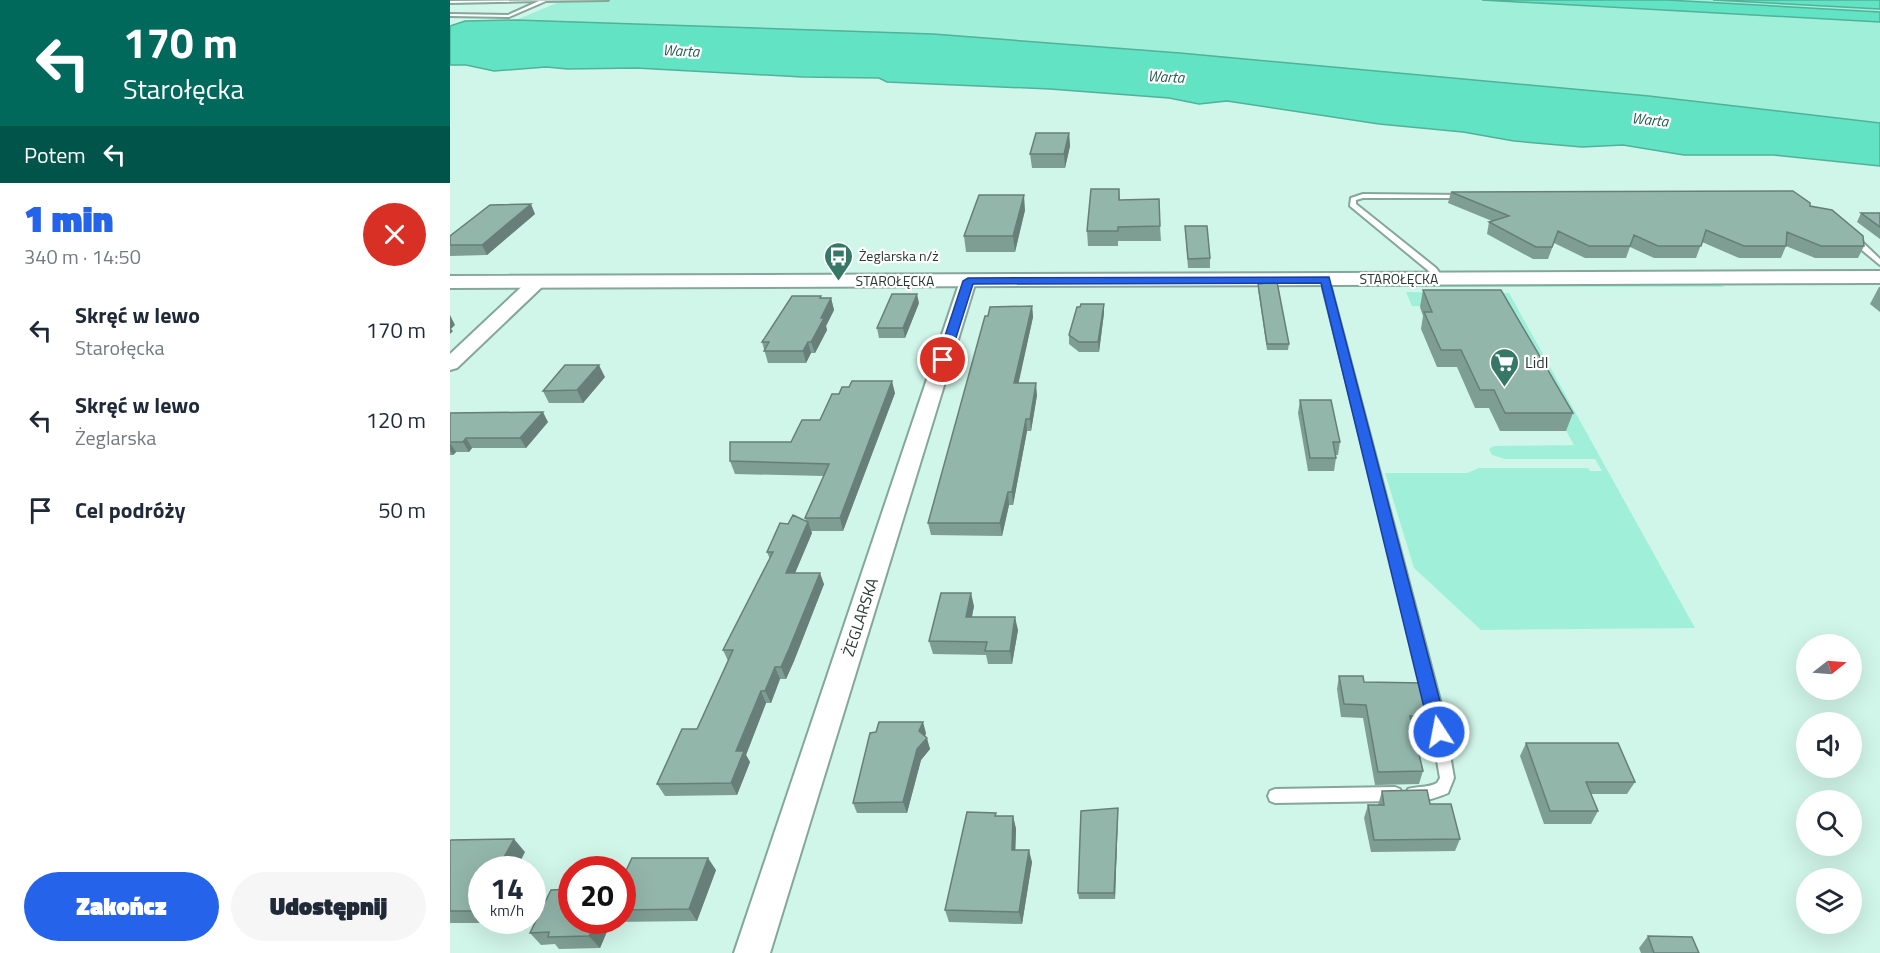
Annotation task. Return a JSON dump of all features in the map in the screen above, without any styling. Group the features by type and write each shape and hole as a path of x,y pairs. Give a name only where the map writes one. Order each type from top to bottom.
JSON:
{"street":[{"name":"STAROŁĘCKA","path":"450,282 1880,277"},
{"name":"ŻEGLARSKA","path":"752,953 968,281"},
{"path":"450,364 537,282"}],"lane":[{"path":"450,15 509,16 545,0"},
{"path":"450,2 606,0"},
{"path":"1440,279 1433,270 1352,205 1353,199 1362,196 1469,196"},
{"path":"1849,235 1880,263"},
{"path":"1275,796 1432,793 1443,788 1447,778 1435,708 1325,280"}],"shaded area":[{"path":"564,0 1482,0 1880,22 1880,123 1649,96 1180,53 933,34 516,20"},
{"path":"1667,0 1713,0 1880,9 1880,12"},
{"path":"1716,283 1725,287 1352,287 1352,285"},
{"path":"1406,292 1509,293 1695,628 1481,630 1414,568 1385,473 1467,473 1479,468 1588,468 1590,471 1602,471 1595,459 1505,459 1492,455 1489,449 1494,446 1574,445 1497,307 1412,306"}],"water":[{"path":"1482,0 1667,0 1880,12 1880,22"},
{"path":"1713,0 1880,0 1880,9"},
{"name":"Warta","path":"516,20 933,34 1180,53 1649,96 1880,123 1880,166 1774,155 1684,155 1623,145 1582,147 1514,141 1463,132 1379,124 1227,101 1199,104 1169,98 1050,89 887,82 879,78 803,77 636,68 546,67 494,71 466,65 450,65 450,26 465,21"}],"building":[{"path":"1036,133 1069,133 1064,154 1030,154"},
{"path":"1091,189 1119,189 1119,200 1159,199 1160,226 1118,227 1118,231 1087,231"},
{"path":"1793,191 1810,203 1810,206 1832,210 1863,236 1864,246 1821,246 1787,232 1786,246 1744,246 1706,230 1701,246 1658,246 1634,235 1630,246 1589,246 1558,231 1552,247 1536,247 1489,222 1509,216 1451,192"},
{"path":"979,195 1024,195 1013,236 964,236"},
{"path":"531,204 482,245 450,245 450,236 490,205"},
{"path":"1861,213 1880,213 1880,227"},
{"path":"1185,226 1207,226 1210,258 1188,259"},
{"path":"1277,282 1289,344 1267,344 1258,284"},
{"name":"Lidl","path":"1423,290 1501,290 1573,413 1505,413 1494,390 1480,390 1461,350 1441,350 1424,312 1432,312"},
{"path":"892,294 917,294 903,328 877,328"},
{"path":"792,296 831,298 821,318 824,318 811,342 808,342 803,351 764,351 769,342 762,342"},
{"path":"1081,304 1104,304 1098,342 1079,342 1069,335 1077,307"},
{"path":"1032,306 1014,383 1036,383 1030,419 1026,419 1012,492 1008,492 1000,523 928,523 985,316 988,316 990,307"},
{"path":"565,365 599,365 577,390 543,391"},
{"path":"852,381 892,381 840,518 805,518 829,464 730,461 730,442 791,442 802,420 820,420 832,394 839,394 842,387 849,387"},
{"path":"1300,400 1331,400 1340,442 1333,442 1336,458 1310,458"},
{"path":"543,412 520,438 466,438 463,442 450,442 450,413"},
{"path":"793,515 808,522 786,573 820,573 781,667 775,667 765,691 761,691 736,751 744,751 731,783 657,784 682,729 697,729 733,650 723,650 773,552 767,552 780,523 788,524"},
{"path":"941,593 971,593 966,617 1015,617 1010,651 985,651 987,642 929,641"},
{"path":"1339,676 1363,676 1364,682 1424,683 1432,716 1410,716 1423,771 1378,772 1366,705 1344,704"},
{"path":"879,722 923,722 919,731 927,738 917,749 903,802 853,803 870,733 876,732"},
{"path":"1526,743 1618,743 1635,782 1586,782 1598,811 1550,811"},
{"path":"1427,790 1430,804 1451,804 1460,839 1374,840 1368,805 1384,805 1382,791"},
{"path":"1118,808 1114,893 1078,893 1081,811"},
{"path":"967,812 1013,816 1012,850 1029,850 1019,912 945,910"},
{"path":"514,839 505,856 468,856 468,911 450,911 451,840"},
{"path":"636,858 708,858 689,909 636,910"},
{"path":"551,890 558,890 558,934 590,934 589,936 548,937 546,900"},
{"path":"1648,936 1692,937 1699,953 1654,953"}],"place":[{"name":"Żeglarska n/ż","path":"838,282"},
{"name":"Lidl","path":"1504,388"}],"route":[{"path":"943,360 968,281 1325,280 1435,708 1439,732"}]}
